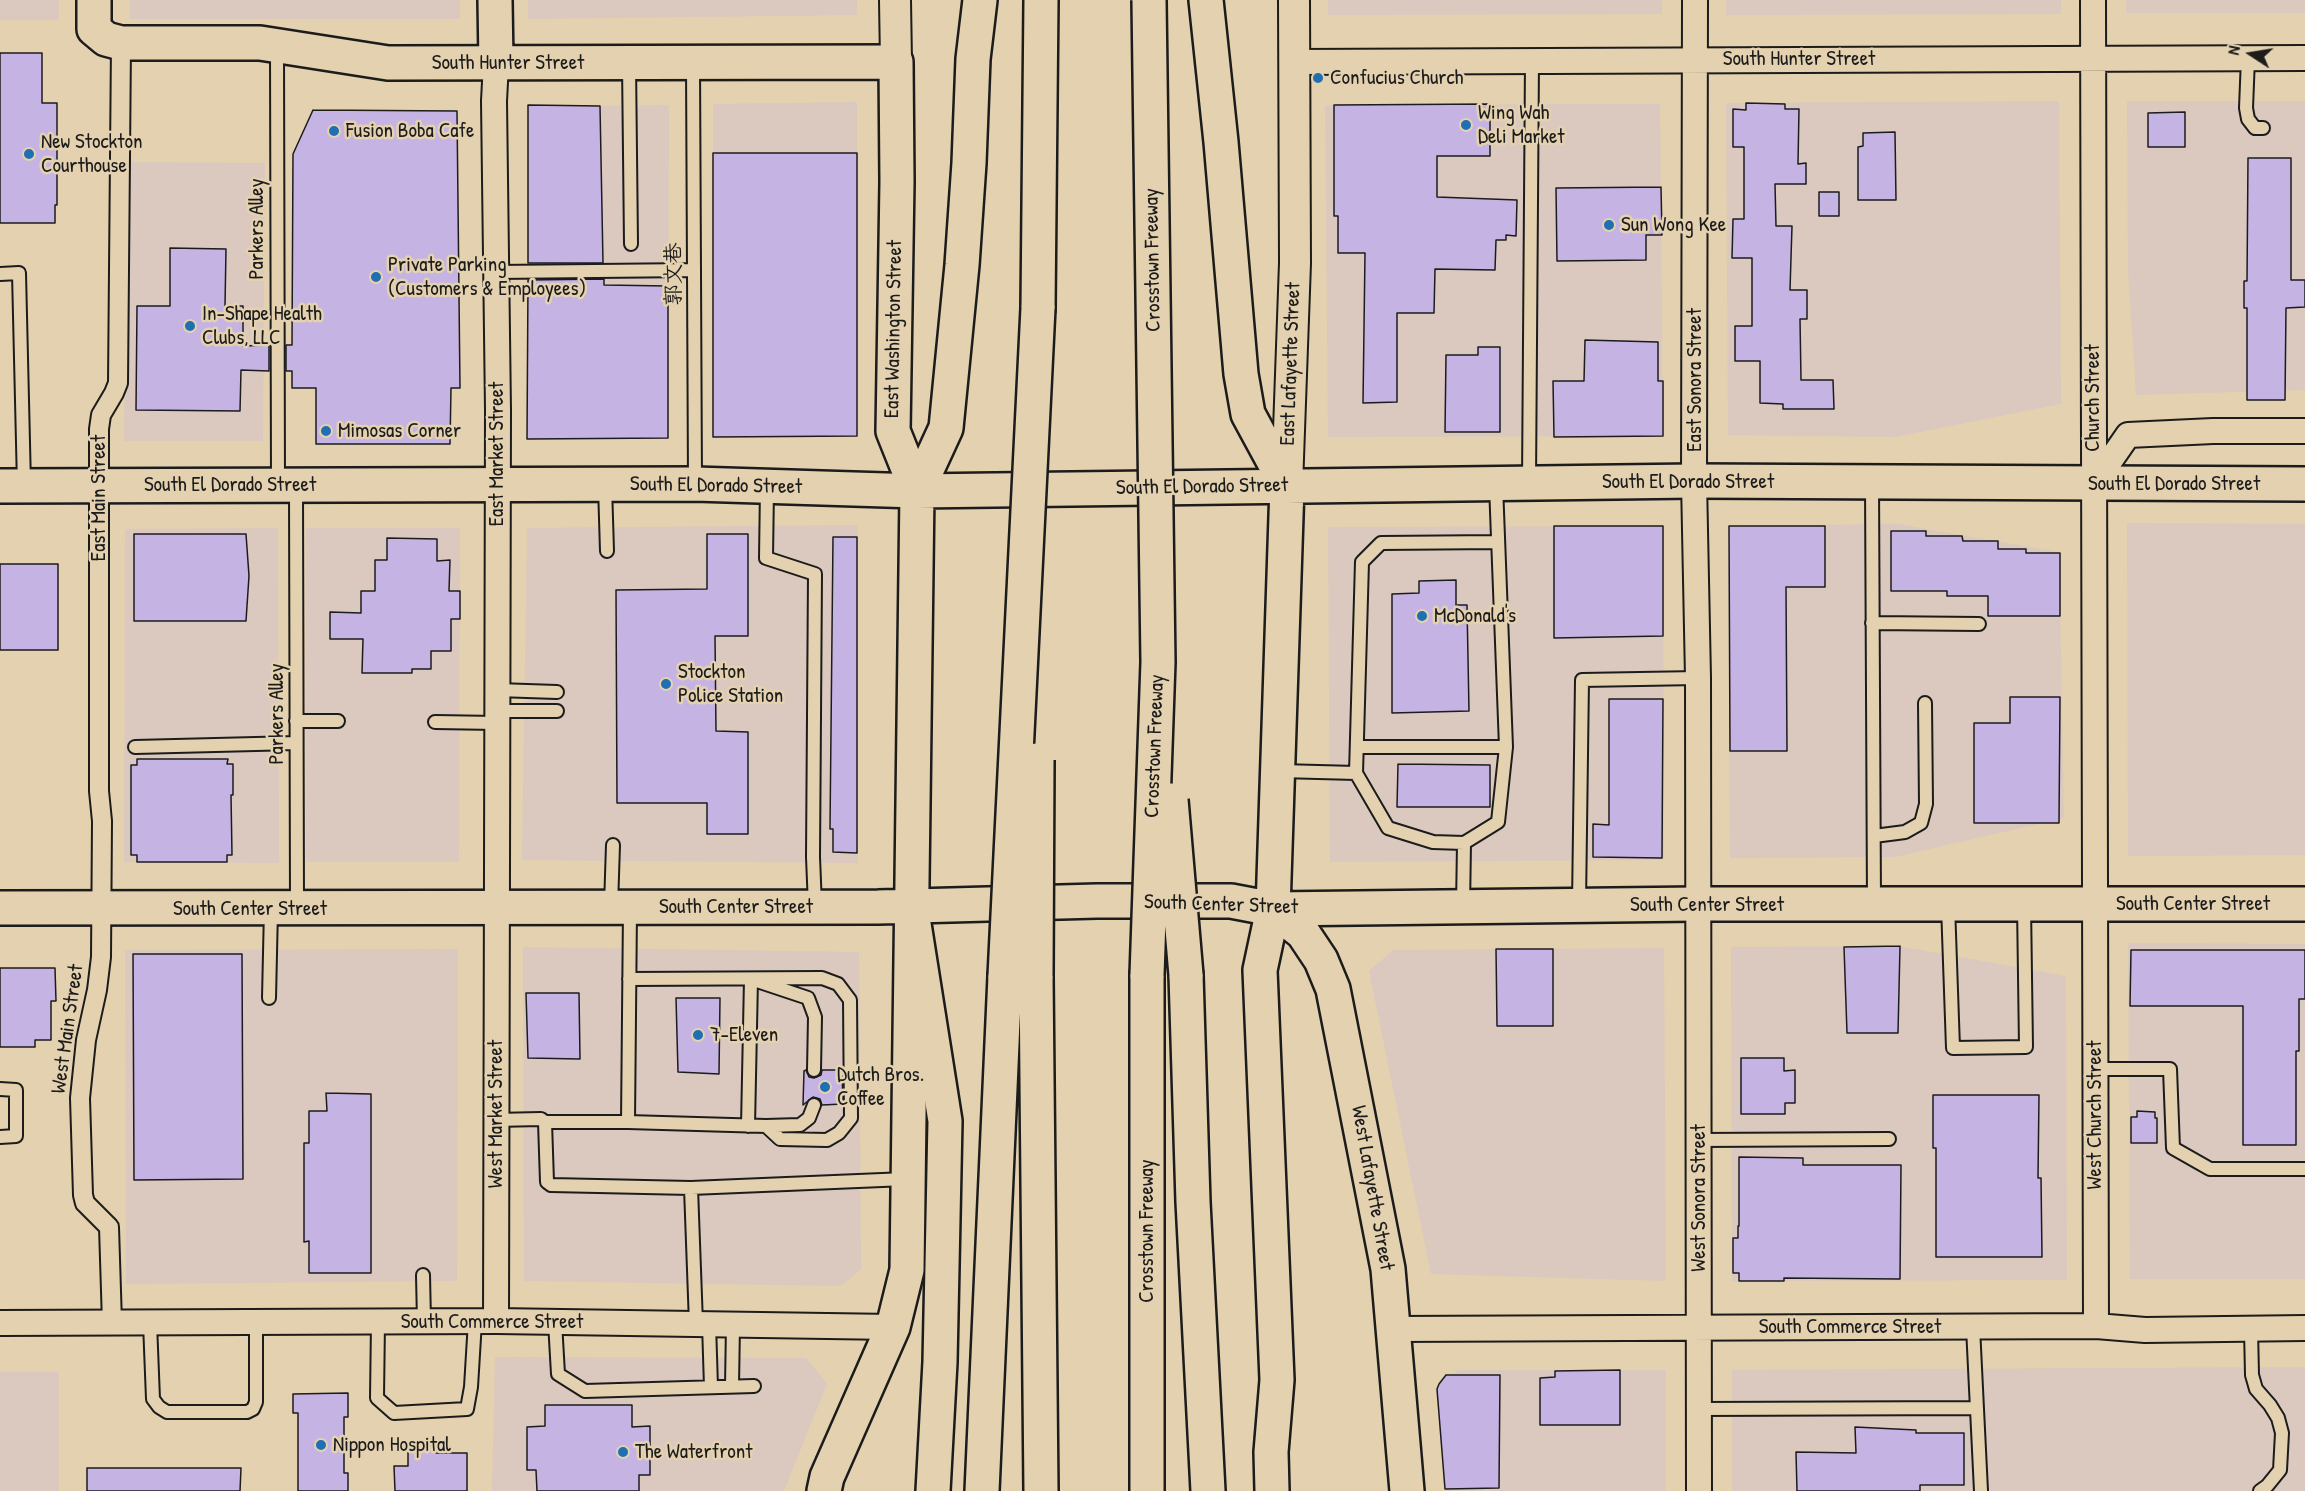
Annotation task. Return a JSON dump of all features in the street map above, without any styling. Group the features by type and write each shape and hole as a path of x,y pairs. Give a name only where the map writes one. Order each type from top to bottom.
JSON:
{"main road":[{"path":"94,0 94,29 106,39 121,43"},
{"name":"East Market Street","path":"495,0 496,63"},
{"path":"917,491 946,428 962,265 973,59 980,0"},
{"path":"982,1491 1020,976 1038,308 1041,0"},
{"name":"Crosstown Freeway","path":"1147,1491 1147,975 1158,662 1149,0"},
{"path":"1206,0 1241,374 1248,414 1287,486"},
{"name":"South Hunter Street","path":"121,43 260,43 388,63 896,62"},
{"name":"East Washington Street","path":"896,62 897,182 893,431 917,491 911,905"},
{"name":"South El Dorado Street","path":"12,486 695,484 917,491 1694,481 2305,484"},
{"name":"East Lafayette Street","path":"1272,1491 1271,1452 1277,1380 1260,970 1274,909 1287,486"},
{"path":"1158,662 1186,975 1194,1214 1208,1491"},
{"name":"South Center Street","path":"0,908 101,910 816,907 1230,901 1274,909 1697,904 2305,904"},
{"path":"824,1491 827,1477 892,1327 907,1270 911,905"},
{"path":"911,905 945,1121 940,1362 933,1491"},
{"name":"West Lafayette Street","path":"1274,909 1303,933 1321,960 1333,989 1388,1269 1407,1491"},
{"path":"1020,976 1041,1491"}],"street":[{"name":"East Washington Street","path":"895,0 896,62"},
{"name":"East Lafayette Street","path":"1287,486 1295,263 1294,0"},
{"name":"East Sonora Street","path":"1695,0 1694,481 1698,678 1697,904"},
{"name":"Church Street","path":"2093,0 2095,903"},
{"name":"East Main Street","path":"101,910 99,429 101,415 118,383 121,43"},
{"name":"South Hunter Street","path":"1294,62 2305,58"},
{"name":"East Market Street","path":"496,63 494,101 497,907"},
{"path":"2094,484 2128,435 2213,431 2305,431"},
{"name":"West Church Street","path":"2095,903 2096,1326"},
{"name":"West Sonora Street","path":"1697,904 1699,1491"},
{"name":"West Market Street","path":"486,1321 495,1120 497,907"},
{"name":"West Main Street","path":"101,910 100,972 81,1080 81,1149 85,1203 110,1227 102,1323"},
{"name":"South Commerce Street","path":"0,1323 486,1321 892,1327"},
{"name":"South Commerce Street","path":"1394,1329 1973,1326 2096,1326 2145,1330 2305,1328"}],"lane":[{"name":"Parkers Alley","path":"269,998 284,908 296,743 286,485 277,46"},
{"path":"2247,58 2246,108 2248,119 2255,128 2263,128"},
{"path":"1529,483 1532,60"},
{"path":"629,63 631,244"},
{"name":"郭文巷","path":"693,63 695,484"},
{"path":"496,272 694,270"},
{"path":"0,273 19,273 12,486"},
{"path":"1872,482 1874,904"},
{"path":"1496,483 1506,747 1498,822 1464,843 1433,842 1388,828 1356,773 1362,562 1382,543 1498,542"},
{"path":"605,485 607,551"},
{"path":"767,486 766,558 815,574 813,857 816,907"},
{"path":"1872,622 1979,624"},
{"path":"1579,906 1582,680 1698,678"},
{"path":"435,722 557,692"},
{"path":"1874,836 1905,832 1921,822 1926,804 1925,703"},
{"path":"497,708 557,711"},
{"path":"296,721 338,722"},
{"path":"135,747 296,743"},
{"path":"1357,747 1506,747"},
{"path":"1278,771 1356,773"},
{"path":"1463,907 1464,843"},
{"path":"613,845 629,979 628,1122"},
{"path":"1948,904 1953,1048 2026,1047 2024,904"},
{"path":"629,979 822,978 838,984 850,1000 851,1119 839,1134 827,1140 780,1139 766,1126"},
{"path":"751,979 808,998 815,1017 814,1070"},
{"path":"748,1126 751,979"},
{"path":"2095,1069 2170,1069 2174,1148 2210,1169 2305,1168"},
{"path":"0,1089 16,1090 16,1136 0,1137"},
{"path":"495,1120 541,1119 545,1122 748,1126 800,1125 809,1118 814,1105"},
{"path":"545,1122 547,1182 551,1185 691,1188 908,1179"},
{"path":"1698,1140 1889,1139"},
{"path":"691,1188 713,1324 732,1386"},
{"path":"423,1275 424,1321"},
{"path":"378,1322 377,1398 394,1413 467,1409 486,1321"},
{"path":"150,1323 153,1399 159,1407 167,1412 247,1412 253,1409 256,1402 256,1322"},
{"path":"555,1322 558,1374 585,1392 754,1386"},
{"path":"711,1387 713,1324"},
{"path":"1973,1326 1981,1491"},
{"path":"2251,1329 2252,1375 2256,1389 2278,1418 2282,1433 2280,1470 2260,1491"},
{"path":"1699,1409 1977,1408"}],"shaded area":[{"path":"0,0 59,0 59,20 0,20"},
{"path":"130,0 460,0 460,19 130,19"},
{"path":"528,0 857,0 857,15 528,19"},
{"path":"1328,0 1662,0 1662,14 1328,15"},
{"path":"1726,0 2061,0 2061,14 1726,15"},
{"path":"2126,0 2305,0 2305,13 2126,13"},
{"path":"2059,101 2061,404 1896,437 1728,435 1726,103"},
{"path":"2127,101 2305,101 2305,390 2136,395 2128,270"},
{"path":"857,102 857,436 713,437 713,104"},
{"path":"1660,104 1663,436 1328,437 1325,105"},
{"path":"669,105 668,438 527,439 528,107"},
{"path":"126,162 265,163 263,441 124,441"},
{"path":"2127,523 2305,524 2305,855 2128,856"},
{"path":"1898,524 2059,552 2064,818 1895,857 1730,858 1728,526"},
{"path":"858,525 858,863 522,860 527,528"},
{"path":"1663,526 1664,860 1330,862 1328,527"},
{"path":"278,528 279,863 124,862 125,529"},
{"path":"306,528 460,528 459,862 306,862"},
{"path":"2128,943 2305,944 2305,1279 2130,1279"},
{"path":"1898,946 2066,976 2067,1280 1732,1281 1731,947"},
{"path":"523,947 859,952 861,1269 841,1286 524,1281"},
{"path":"1664,948 1666,1281 1431,1274 1369,971 1393,950"},
{"path":"458,949 457,1281 126,1284 125,950"},
{"path":"495,1357 806,1358 827,1384 784,1491 492,1491"},
{"path":"2305,1367 2305,1491 1732,1491 1732,1370"},
{"path":"1458,1370 1666,1370 1666,1491 1445,1491 1436,1390"},
{"path":"0,1372 59,1372 59,1491 0,1491"}],"building":[{"name":"New Stockton Courthouse","path":"0,53 42,53 42,103 57,103 55,223 0,223"},
{"path":"1746,103 1785,104 1785,109 1799,109 1798,164 1806,163 1806,184 1775,184 1776,226 1792,226 1790,290 1807,290 1807,319 1800,319 1801,380 1833,380 1834,409 1783,409 1783,404 1760,403 1760,361 1735,361 1735,326 1752,326 1752,258 1732,258 1733,219 1744,219 1744,147 1733,147 1733,109 1746,110"},
{"path":"1490,104 1490,156 1437,156 1437,197 1517,200 1516,236 1506,235 1506,240 1496,240 1495,270 1435,269 1434,313 1397,313 1397,402 1363,403 1365,253 1338,253 1338,216 1334,216 1334,105"},
{"path":"528,105 600,106 603,263 528,263"},
{"name":"Private Parking (Customers & Employees)","path":"313,110 457,111 460,388 451,388 450,444 316,444 316,388 292,388 292,371 286,371 286,345 292,345 293,154"},
{"path":"2185,112 2185,147 2148,147 2148,113"},
{"path":"1895,132 1896,200 1858,200 1858,147 1863,146 1863,133"},
{"path":"713,153 857,153 857,436 713,437"},
{"path":"2248,158 2291,158 2291,280 2305,280 2305,307 2286,308 2285,400 2247,400 2247,308 2244,308 2244,281 2247,281"},
{"name":"Sun Wong Kee","path":"1661,187 1662,235 1646,235 1646,260 1557,261 1556,188"},
{"path":"1819,192 1839,192 1839,216 1819,216"},
{"name":"In-Shape Health Clubs, LLC","path":"170,248 226,249 225,306 243,306 243,346 269,345 269,371 241,370 240,411 136,410 137,306 170,306"},
{"path":"604,279 604,285 668,286 668,438 527,439 528,280"},
{"path":"1585,340 1658,342 1658,381 1663,381 1663,436 1554,437 1553,381 1584,381"},
{"path":"1478,347 1500,347 1500,432 1445,432 1446,355 1478,355"},
{"path":"1554,526 1663,526 1663,636 1554,638"},
{"path":"1729,526 1825,526 1825,587 1786,587 1787,751 1730,751"},
{"path":"1891,531 1926,531 1926,536 1962,536 1963,541 1998,541 1998,549 2026,549 2026,553 2060,553 2060,616 1988,616 1988,596 1947,596 1947,591 1891,591"},
{"path":"134,534 246,534 249,576 246,621 134,621"},
{"name":"Stockton Police Station","path":"707,534 748,534 748,636 715,636 716,731 748,732 748,834 707,834 707,803 617,803 616,590 707,589"},
{"path":"833,537 857,537 857,853 833,852 833,829 830,829"},
{"path":"387,538 437,539 437,561 450,560 449,591 460,591 460,619 451,619 451,651 431,651 431,669 412,669 412,673 362,673 363,639 330,639 330,612 361,613 361,591 375,591 375,560 387,560"},
{"path":"0,564 58,564 58,650 0,650"},
{"path":"1456,580 1456,605 1467,605 1469,711 1392,713 1392,594 1419,593 1419,581"},
{"path":"2010,697 2060,697 2059,823 1974,823 1974,723 2010,723"},
{"path":"1609,699 1663,699 1662,858 1593,857 1593,824 1609,825"},
{"path":"137,759 228,759 227,764 233,764 232,855 227,855 227,862 137,862 137,855 131,855 131,765 137,765"},
{"path":"1398,764 1490,765 1490,807 1397,807"},
{"path":"1900,946 1898,1033 1847,1033 1844,947"},
{"path":"1496,949 1553,949 1553,1026 1497,1026"},
{"path":"2131,950 2305,950 2305,999 2299,999 2299,1051 2296,1051 2296,1145 2243,1145 2243,1006 2130,1006"},
{"path":"133,954 242,954 243,1179 134,1180"},
{"path":"0,968 55,968 56,1001 51,1001 51,1040 35,1040 35,1047 0,1047"},
{"path":"526,993 579,993 580,1059 528,1058"},
{"name":"7-Eleven","path":"676,998 720,998 719,1074 678,1072"},
{"path":"1741,1058 1784,1058 1784,1071 1795,1070 1795,1103 1785,1103 1785,1114 1741,1114"},
{"name":"Dutch Bros. Coffee","path":"806,1070 809,1077 814,1078 821,1075 822,1070 842,1070 843,1104 822,1105 820,1099 813,1097 803,1105 804,1071"},
{"path":"326,1093 371,1094 371,1273 309,1273 309,1241 304,1242 304,1143 309,1143 309,1111 327,1111"},
{"path":"1933,1095 2039,1095 2038,1178 2041,1178 2042,1257 1936,1257 1936,1148 1933,1148"},
{"path":"2137,1111 2155,1112 2157,1143 2131,1143 2131,1117 2137,1117"},
{"path":"1739,1157 1803,1158 1803,1165 1901,1165 1900,1279 1784,1278 1784,1281 1739,1281 1739,1273 1733,1273 1733,1238 1738,1238 1739,1226"},
{"path":"1620,1370 1620,1425 1540,1425 1540,1378 1555,1377 1555,1371"},
{"path":"1446,1375 1500,1375 1499,1488 1445,1489 1437,1389"},
{"name":"Nippon Hospital","path":"348,1393 348,1417 344,1417 344,1473 348,1473 348,1491 298,1491 298,1413 293,1413 293,1394"},
{"name":"The Waterfront","path":"545,1405 632,1405 632,1427 650,1426 650,1475 639,1475 639,1491 537,1491 536,1470 527,1470 527,1427 545,1426"},
{"path":"1855,1427 1916,1430 1916,1433 1964,1433 1964,1485 1920,1485 1920,1491 1797,1491 1796,1452 1856,1453"},
{"path":"408,1446 436,1446 436,1453 467,1453 467,1491 395,1491 394,1466 408,1466"},
{"path":"87,1468 241,1468 240,1491 87,1491"}],"place":[{"name":"Confucius Church","path":"1318,78"},
{"name":"Wing Wah Deli Market","path":"1466,125"},
{"name":"Fusion Boba Cafe","path":"334,131"},
{"name":"New Stockton Courthouse","path":"29,154"},
{"name":"Sun Wong Kee","path":"1609,225"},
{"name":"Private Parking (Customers & Employees)","path":"376,277"},
{"name":"In-Shape Health Clubs, LLC","path":"190,326"},
{"name":"Mimosas Corner","path":"326,431"},
{"name":"McDonald's","path":"1422,616"},
{"name":"Stockton Police Station","path":"666,684"},
{"name":"7-Eleven","path":"698,1035"},
{"name":"Dutch Bros. Coffee","path":"825,1087"},
{"name":"Nippon Hospital","path":"321,1445"},
{"name":"The Waterfront","path":"623,1452"}]}
